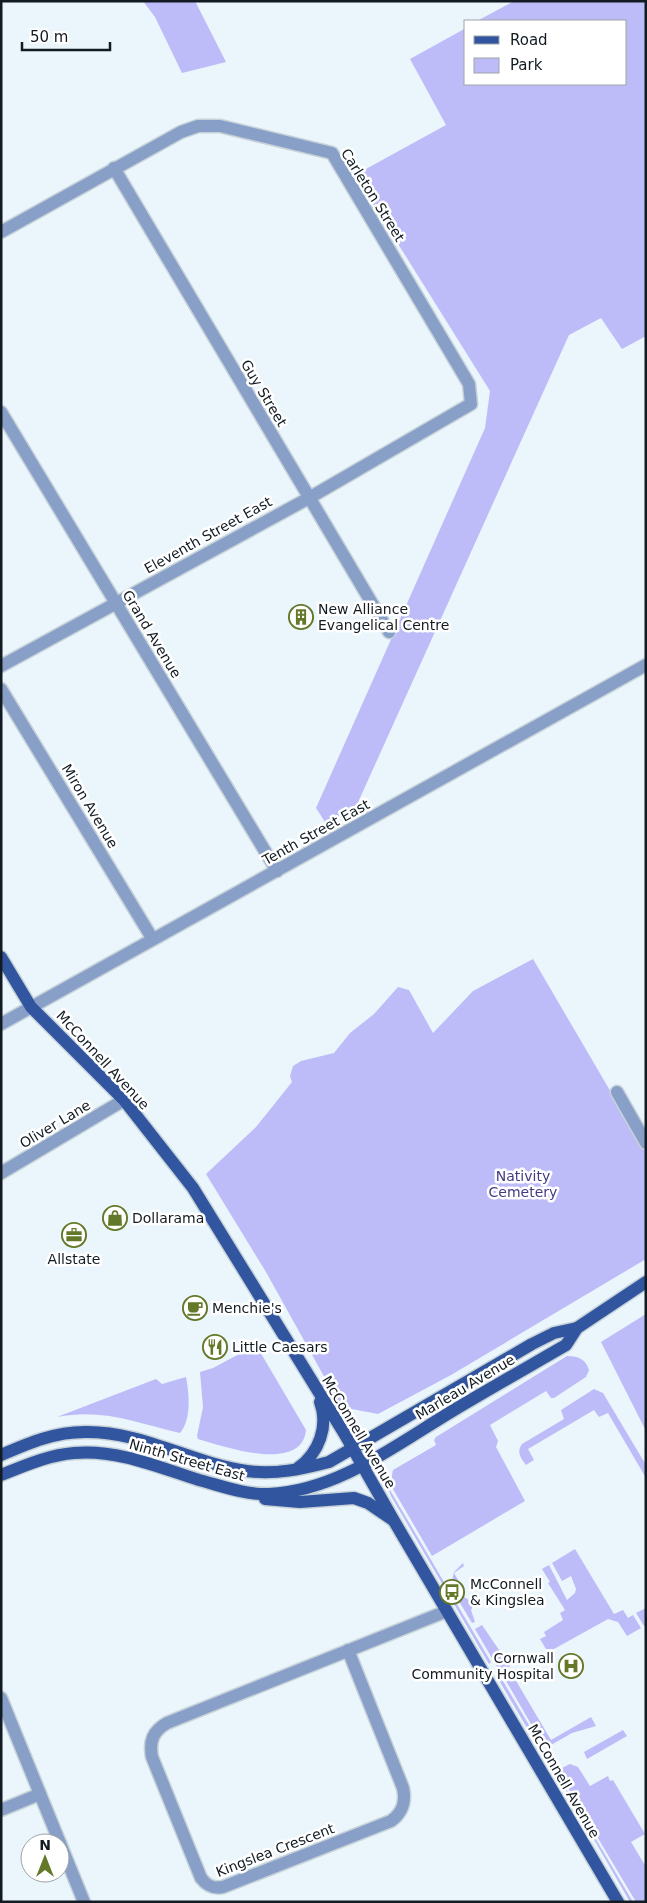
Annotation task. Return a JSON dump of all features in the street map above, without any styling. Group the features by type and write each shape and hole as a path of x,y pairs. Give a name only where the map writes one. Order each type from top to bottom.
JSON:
{"main road":[{"name":"McConnell Avenue","path":"1,958 31,1007 124,1100 193,1188 363,1464 394,1521 618,1902"},
{"name":"Marleau Avenue","path":"363,1464 566,1345 577,1328 646,1282"},
{"name":"Marleau Avenue","path":"353,1448 554,1332 577,1328"},
{"path":"294,1470 314,1452 322,1432 323,1410 313,1383"},
{"name":"Ninth Street East","path":"1,1455 54,1435 97,1432 132,1437 245,1471 294,1470 329,1462 353,1448"},
{"name":"Ninth Street East","path":"1,1475 51,1457 72,1453 94,1453 132,1459 234,1490 269,1494 329,1482 363,1464"},
{"path":"234,1490 283,1502 354,1498 368,1503 394,1521"}],"street":[{"name":"Carleton Street","path":"117,167 181,132 208,126 220,126 332,153 469,384 470,404 428,430"},
{"path":"1,232 117,167"},
{"name":"Guy Street","path":"117,167 389,632"},
{"name":"Grand Avenue","path":"1,412 277,871"},
{"name":"Eleventh Street East","path":"1,666 309,498 428,430"},
{"name":"Tenth Street East","path":"1,1024 152,938 277,871 646,664"},
{"name":"Miron Avenue","path":"1,689 152,938"},
{"path":"617,1092 646,1143"},
{"name":"Oliver Lane","path":"1,1173 124,1100"},
{"name":"Kingslea Crescent","path":"348,1650 403,1788 404,1806 391,1821 223,1887 215,1888 206,1885 201,1878 152,1757 150,1748 153,1735 167,1722 348,1650 447,1611"},
{"path":"1,1698 56,1833"},
{"path":"1,1810 40,1794"},
{"path":"70,1868 84,1902"}],"green space":[{"path":"143,1 195,1 226,62 182,73 155,17"},
{"path":"514,1 646,1 646,336 622,349 601,318 569,335 355,809 325,822 316,808 485,428 490,391 355,175 446,125 410,59 464,29 464,85 627,85 627,20 479,20"},
{"name":"Nativity Cemetery","path":"533,959 646,1152 646,1259 451,1375 378,1414 341,1407 266,1272 206,1174 256,1127 292,1082 290,1076 293,1066 301,1061 334,1053 350,1033 374,1014 398,987 409,990 433,1033 473,991"},
{"path":"646,1314 646,1431 601,1342"},
{"path":"256,1345 306,1430 301,1443 291,1451 276,1454 260,1454 224,1447 198,1439 197,1436 203,1407 200,1372 213,1368"},
{"path":"567,1356 578,1358 586,1363 589,1370 586,1377 554,1398 551,1398 546,1391 490,1425 498,1441 496,1447 525,1501 432,1556 390,1484 393,1470 436,1445 434,1440 436,1437"},
{"path":"186,1377 189,1398 188,1413 180,1433 105,1415 90,1414 57,1417 156,1379 162,1384"},
{"path":"594,1389 603,1393 646,1465 646,1478 608,1413 599,1417 594,1410 528,1449 534,1460 526,1465 521,1457 519,1450 522,1444 564,1419 561,1410"},
{"path":"387,1485 491,1662 489,1664 391,1496"},
{"path":"575,1549 614,1614 623,1610 628,1618 633,1615 641,1628 627,1636 618,1622 608,1619 554,1649 546,1649 540,1639 546,1636 544,1632 563,1620 560,1613 565,1610 548,1583 550,1582 542,1569 549,1565 567,1600 575,1593 576,1589 571,1576 562,1581 552,1563"},
{"path":"463,1563 464,1566 454,1573 461,1585 462,1596 469,1600 473,1606 471,1610 475,1622 472,1623 447,1581 452,1581 454,1572"},
{"path":"646,1608 646,1625 644,1626 636,1613"},
{"path":"482,1625 510,1666 500,1672 475,1629"},
{"path":"505,1673 506,1675 512,1674 551,1740 591,1717 596,1726 572,1733 551,1745 542,1743 502,1674"},
{"path":"500,1676 542,1747 533,1738 497,1677"},
{"path":"623,1730 627,1736 587,1759 584,1752"},
{"path":"570,1764 578,1767 590,1786 608,1776 610,1781 613,1780 645,1834 631,1842 646,1867 646,1902 636,1902 561,1776 563,1774 560,1769"},
{"path":"558,1775 633,1902 630,1902"}],"place":[{"name":"New Alliance Evangelical Centre","path":"301,617"},
{"name":"Dollarama","path":"115,1218"},
{"name":"Allstate","path":"74,1235"},
{"name":"Menchie's","path":"195,1308"},
{"name":"Little Caesars","path":"215,1347"},
{"name":"McConnell & Kingslea","path":"452,1592"},
{"name":"Cornwall Community Hospital","path":"571,1666"}]}
